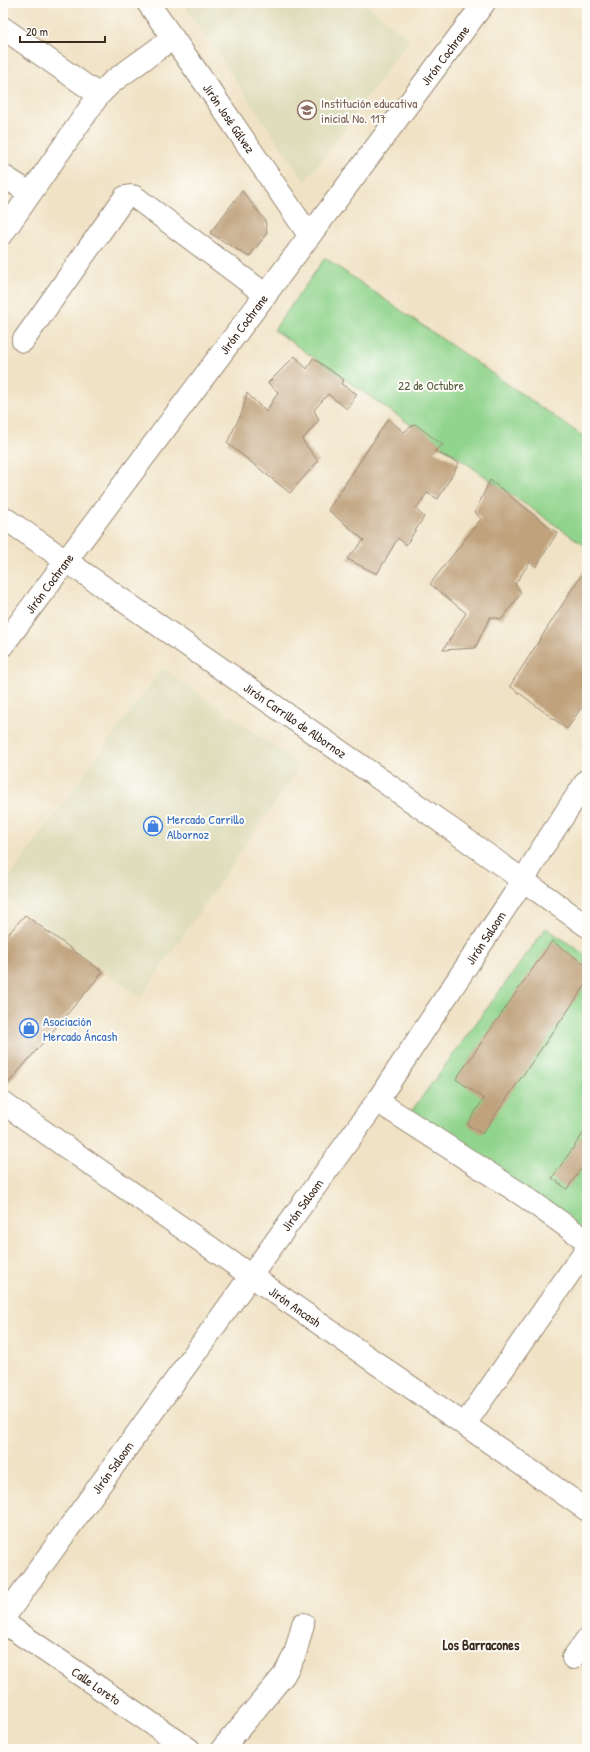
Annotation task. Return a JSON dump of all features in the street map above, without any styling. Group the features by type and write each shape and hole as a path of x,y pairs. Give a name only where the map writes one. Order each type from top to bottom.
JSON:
{"street":[{"name":"Jirón José Gálvez","path":"148,3 309,235"},
{"name":"Jirón Cochrane","path":"3,645 484,3"},
{"path":"3,28 99,95"},
{"path":"3,233 99,95 112,82 173,38"},
{"path":"3,176 30,193"},
{"path":"23,341 125,197 135,197 266,295"},
{"name":"Jirón Carrillo de Albornoz","path":"3,517 586,925"},
{"name":"Jirón Saloom","path":"3,1620 377,1101 523,881 543,847 587,780"},
{"path":"377,1101 524,1196 587,1240"},
{"name":"Jirón Ancash","path":"3,1103 586,1508"},
{"path":"465,1424 587,1248"},
{"name":"Calle Loreto","path":"3,1620 189,1749"},
{"path":"222,1749 284,1675 295,1654 303,1624"},
{"path":"573,1658 587,1639"}],"shaded area":[{"name":"Institución educativa inicial No. 117","path":"183,3 363,3 410,39 305,182"},
{"name":"Mercado Carrillo Albornoz","path":"162,668 301,765 140,998 3,895 3,886"}],"green space":[{"name":"22 de Octubre","path":"325,258 587,439 587,547 274,330"},
{"path":"546,928 587,956 587,1226 577,1240 402,1124"}],"building":[{"path":"242,191 265,220 267,233 249,257 210,233"},
{"path":"295,356 307,369 313,358 344,380 341,384 357,394 347,409 328,394 314,410 319,420 302,440 318,461 290,493 227,443 242,412 247,393 266,412 278,392 268,383"},
{"path":"388,419 404,432 415,424 443,445 434,451 459,463 438,499 427,493 416,509 424,517 406,545 398,538 377,574 347,559 364,540 328,510"},
{"path":"490,480 557,533 536,567 530,562 515,584 521,593 502,619 490,617 475,648 443,650 466,613 430,584 481,519 475,512"},
{"path":"587,566 587,699 567,729 510,686"},
{"name":"Asociación Mercado Áncash","path":"25,915 103,972 6,1086 3,1084 3,940"},
{"path":"552,941 587,966 587,983 482,1134 467,1124 484,1099 456,1079"},
{"path":"587,1128 587,1167 584,1165 567,1189 552,1178"}],"place":[{"name":"Institución educativa inicial No. 117","path":"307,110"},
{"name":"Mercado Carrillo Albornoz","path":"153,826"},
{"name":"Asociación Mercado Áncash","path":"29,1028"}],"district":[{"name":"Los Barracones","path":"481,1645"}]}
